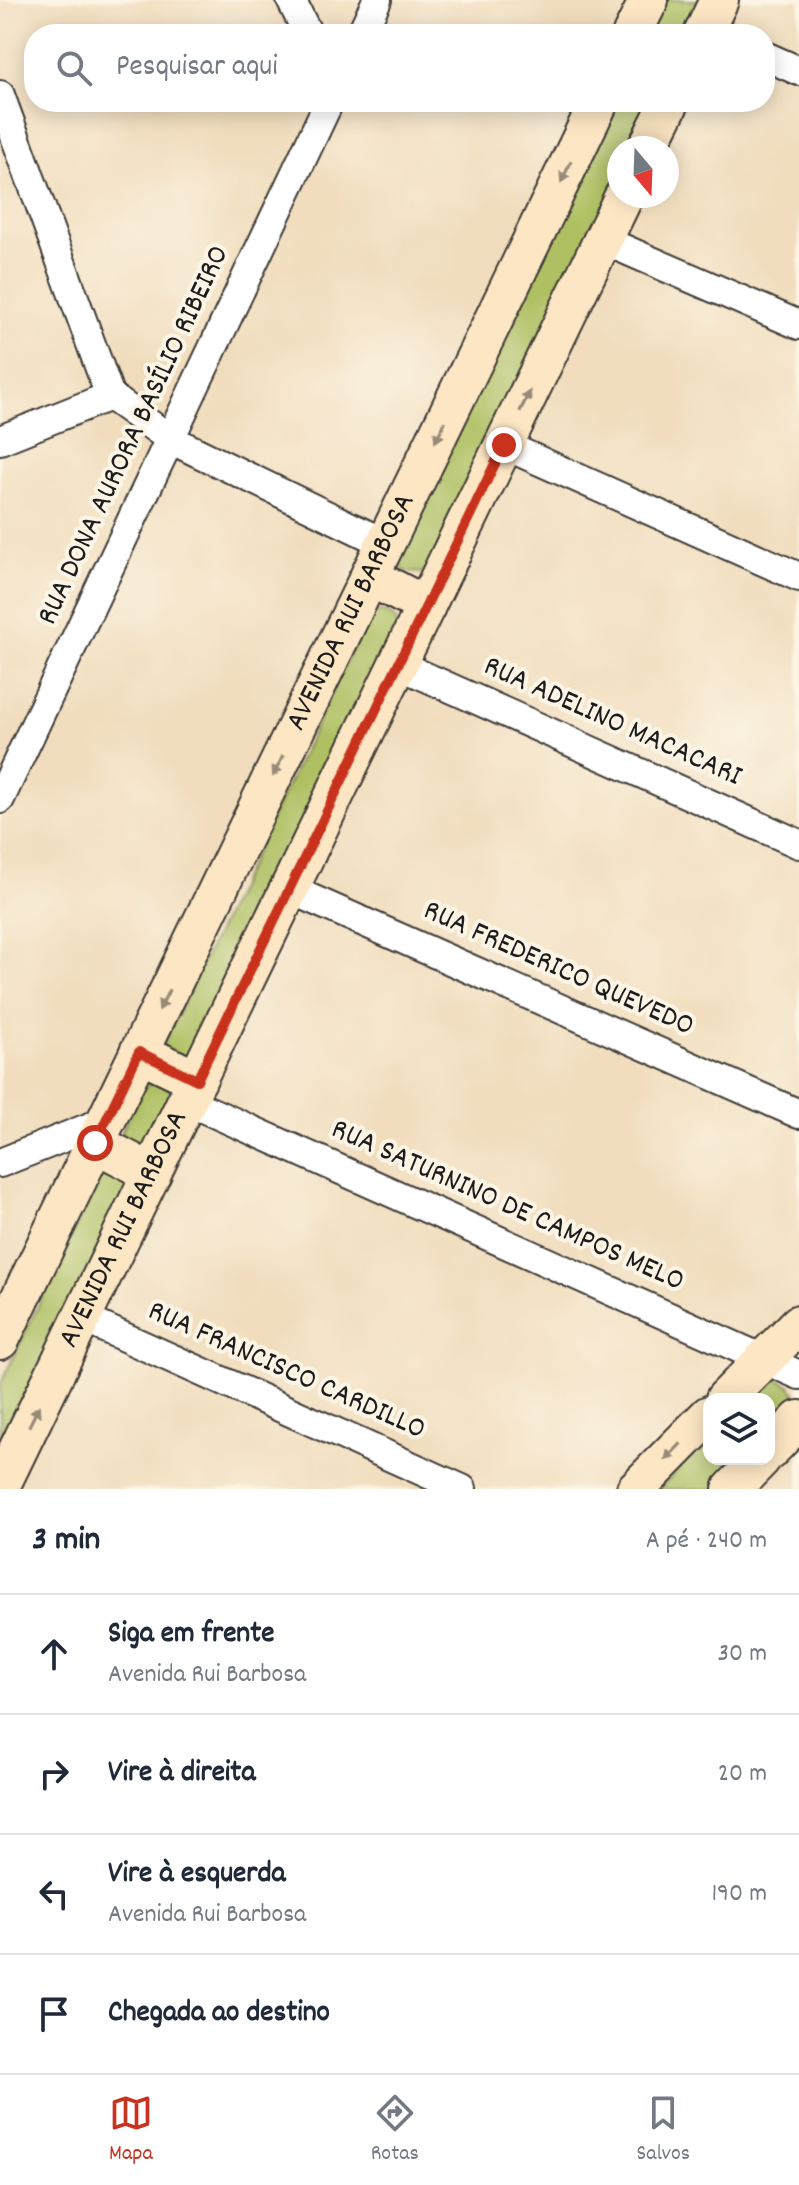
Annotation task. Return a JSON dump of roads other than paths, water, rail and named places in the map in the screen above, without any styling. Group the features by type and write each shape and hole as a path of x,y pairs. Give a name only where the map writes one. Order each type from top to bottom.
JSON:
{"main road":[{"path":"637,24 649,0"},
{"name":"AVENIDA RUI BARBOSA","path":"0,1340 594,112"},
{"path":"653,136 665,112"},
{"name":"AVENIDA RUI BARBOSA","path":"0,1487 618,208"},
{"path":"378,560 426,606"},
{"path":"139,1052 192,1090"},
{"path":"100,1132 152,1173"},
{"path":"731,1393 799,1324"},
{"path":"775,1445 799,1420"},
{"path":"636,1489 703,1421"},
{"path":"732,1489 755,1465"}],"street":[{"path":"291,0 303,24"},
{"path":"366,24 377,0"},
{"path":"775,60 799,71"},
{"path":"0,95 110,396 172,440 378,560"},
{"name":"RUA DONA AURORA BASÍLIO RIBEIRO","path":"0,799 324,112"},
{"path":"603,240 799,325"},
{"path":"0,440 110,396"},
{"path":"504,445 799,577"},
{"name":"RUA ADELINO MACACARI","path":"397,664 799,844"},
{"name":"RUA FREDERICO QUEVEDO","path":"289,889 799,1114"},
{"name":"RUA SATURNINO DE CAMPOS MELO","path":"192,1090 799,1375"},
{"path":"0,1163 100,1132"},
{"name":"RUA FRANCISCO CARDILLO","path":"82,1318 462,1489"}]}
